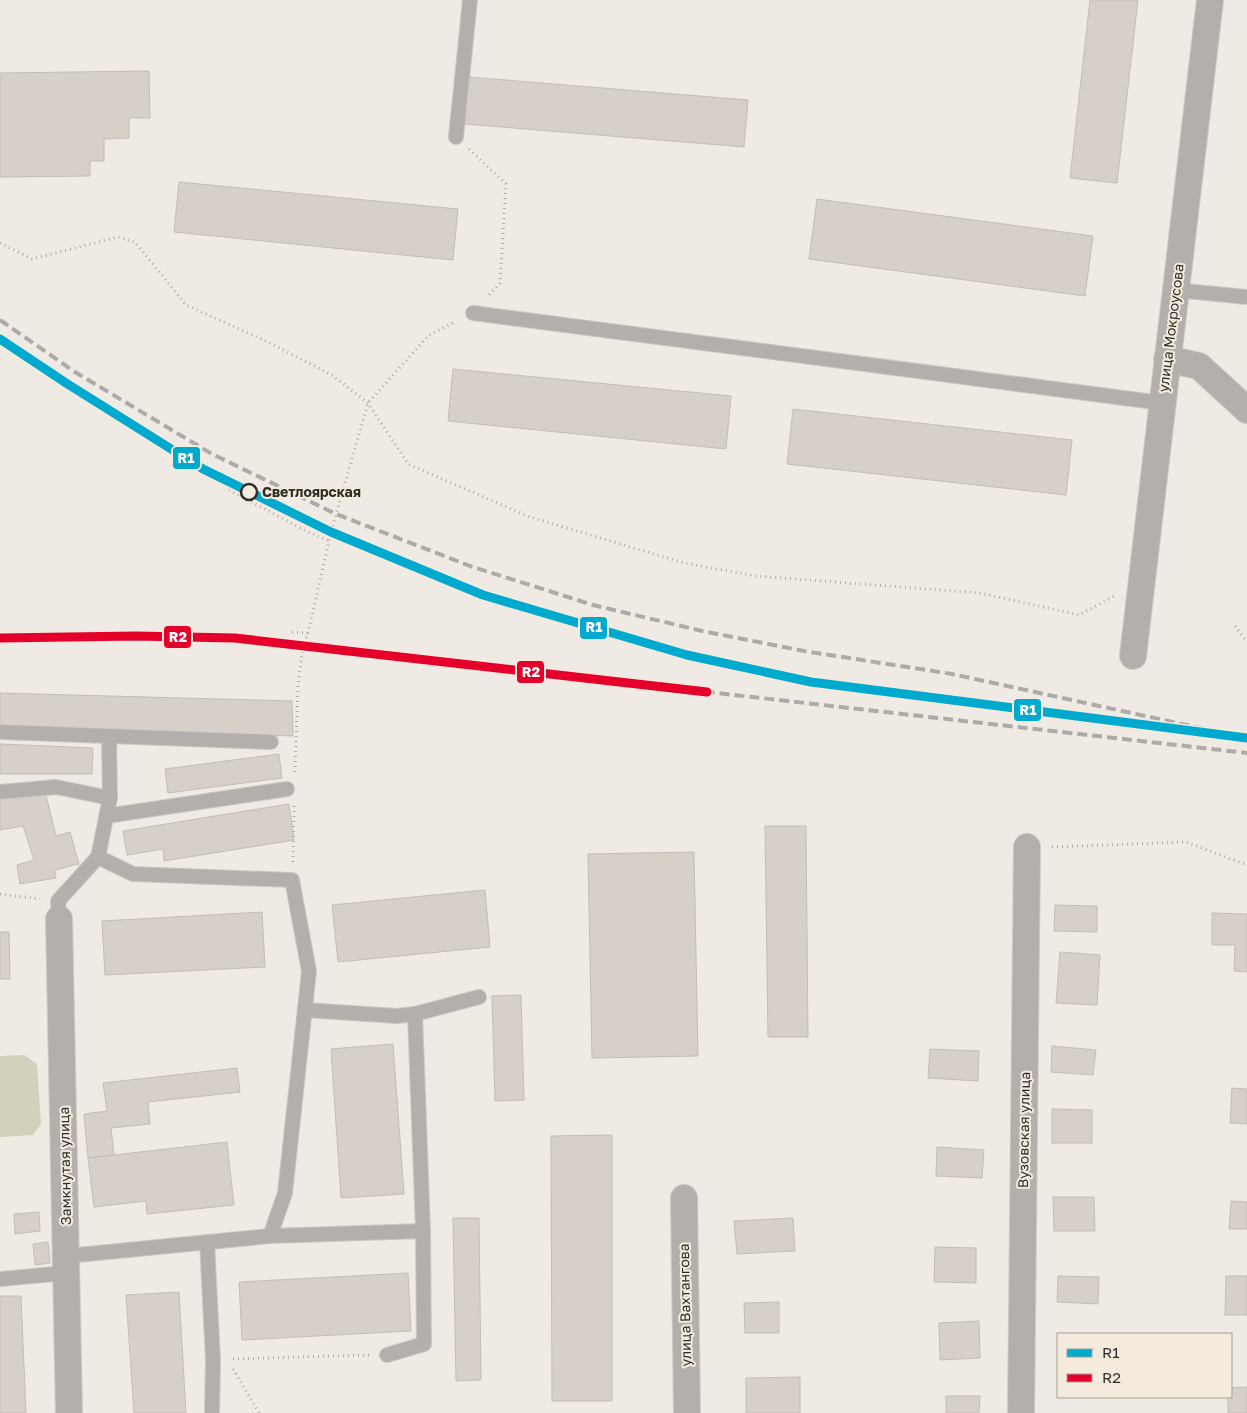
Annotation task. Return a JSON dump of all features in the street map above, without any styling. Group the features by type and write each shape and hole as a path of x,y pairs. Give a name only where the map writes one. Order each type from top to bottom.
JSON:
{"street":[{"name":"улица Мокроусова","path":"1133,656 1210,0"},
{"path":"1167,359 1199,366 1247,410"},
{"name":"Вузовская улица","path":"1021,1413 1027,848"},
{"name":"Замкнутая улица","path":"59,910 69,1413"},
{"name":"улица Вахтангова","path":"684,1198 687,1413"}],"lane":[{"path":"456,137 470,0"},
{"path":"1176,290 1247,298"},
{"path":"473,313 1162,404"},
{"path":"0,732 271,742"},
{"path":"59,910 98,857 110,798 108,736"},
{"path":"0,792 56,787 110,798"},
{"path":"106,816 287,789"},
{"path":"98,857 133,874 292,880 309,971 285,1193 270,1236"},
{"path":"305,1010 398,1016 415,1014 479,997"},
{"path":"387,1355 424,1344 423,1231 415,1014"},
{"path":"0,1279 66,1264 208,1242 270,1236 423,1231"},
{"path":"208,1242 213,1360 212,1413"}],"path":[{"path":"295,772 298,684 303,646 308,633 329,541 368,402 430,335 473,313 500,283 506,184 456,137"},
{"path":"0,243 32,259 118,237 134,242 186,305 268,342 332,375 368,402 408,464 530,517 684,563 756,576 980,593 1079,615 1142,581"},
{"path":"229,490 304,530 329,541"},
{"path":"1235,626 1247,642"},
{"path":"292,632 308,633"},
{"path":"292,880 294,802"},
{"path":"1027,848 1186,842 1247,865"},
{"path":"0,894 59,910"},
{"path":"213,1360 387,1355"},
{"path":"228,1359 259,1413"}],"green space":[{"path":"24,1055 37,1064 41,1124 33,1135 0,1137 0,1056"}],"building":[{"path":"1090,0 1138,0 1117,183 1070,178"},
{"path":"149,71 150,118 129,118 129,138 104,139 104,161 90,161 90,176 0,177 0,73"},
{"path":"469,77 748,100 744,147 465,124"},
{"path":"179,182 458,209 453,260 174,232"},
{"path":"817,199 1093,236 1085,296 809,259"},
{"path":"453,369 731,396 726,449 448,421"},
{"path":"793,409 1072,440 1066,495 787,464"},
{"path":"0,693 292,701 293,736 0,728"},
{"path":"0,744 93,748 92,774 0,774"},
{"path":"279,754 282,778 168,793 165,769"},
{"path":"46,795 56,836 70,832 79,864 55,870 56,878 20,884 17,865 34,860 23,826 0,830 0,798 7,796"},
{"path":"289,804 294,840 164,861 163,849 127,855 123,831"},
{"path":"765,826 806,826 808,1037 768,1037"},
{"path":"694,852 698,1056 592,1058 588,854"},
{"path":"485,890 490,947 338,962 332,905"},
{"path":"1055,905 1097,906 1097,932 1054,931"},
{"path":"262,912 265,967 105,975 102,921"},
{"path":"1212,913 1247,914 1247,972 1234,971 1235,945 1212,945"},
{"path":"0,932 9,932 10,979 0,979"},
{"path":"1060,952 1100,955 1097,1005 1056,1003"},
{"path":"521,995 524,1100 495,1101 492,996"},
{"path":"393,1044 404,1194 341,1198 331,1049"},
{"path":"1052,1046 1096,1050 1093,1075 1051,1072"},
{"path":"930,1049 979,1051 978,1081 928,1078"},
{"path":"237,1068 240,1092 148,1102 150,1124 111,1128 114,1155 88,1158 84,1114 107,1111 103,1083"},
{"path":"1232,1088 1247,1089 1247,1124 1230,1123"},
{"path":"1052,1109 1092,1110 1092,1143 1052,1143"},
{"path":"612,1135 612,1401 552,1401 551,1136"},
{"path":"227,1142 234,1205 147,1214 146,1201 94,1207 88,1158"},
{"path":"937,1147 984,1150 982,1178 936,1176"},
{"path":"1053,1197 1094,1197 1095,1231 1054,1231"},
{"path":"1231,1201 1247,1202 1247,1229 1229,1229"},
{"path":"39,1212 40,1231 15,1234 14,1214"},
{"path":"453,1218 479,1218 481,1380 456,1381"},
{"path":"793,1218 795,1251 737,1254 734,1221"},
{"path":"48,1242 50,1263 35,1265 33,1244"},
{"path":"935,1247 976,1248 976,1283 934,1282"},
{"path":"408,1273 411,1331 242,1340 239,1282"},
{"path":"1058,1276 1099,1277 1098,1304 1057,1302"},
{"path":"1226,1276 1247,1276 1247,1315 1225,1315"},
{"path":"179,1292 186,1413 134,1413 126,1295"},
{"path":"0,1296 21,1296 26,1413 0,1413"},
{"path":"779,1302 779,1333 745,1333 744,1303"},
{"path":"979,1321 980,1358 940,1360 939,1323"},
{"path":"800,1377 800,1413 746,1413 746,1378"},
{"path":"1247,1387 1247,1413 1228,1413 1228,1398 1232,1398 1232,1388"},
{"path":"946,1396 980,1396 979,1413 946,1413"}],"railway":[{"path":"0,320 75,372 212,454 336,514 470,566 593,605 702,631 804,651 952,674 1242,737"},
{"path":"496,668 1247,753"}],"transit line":[{"name":"R1","path":"0,339 203,469 331,532 483,595 687,655 811,682 1247,738"},
{"name":"R2","path":"0,638 136,636 235,638 707,692"}],"place":[{"name":"Светлоярская","path":"249,492"}]}
